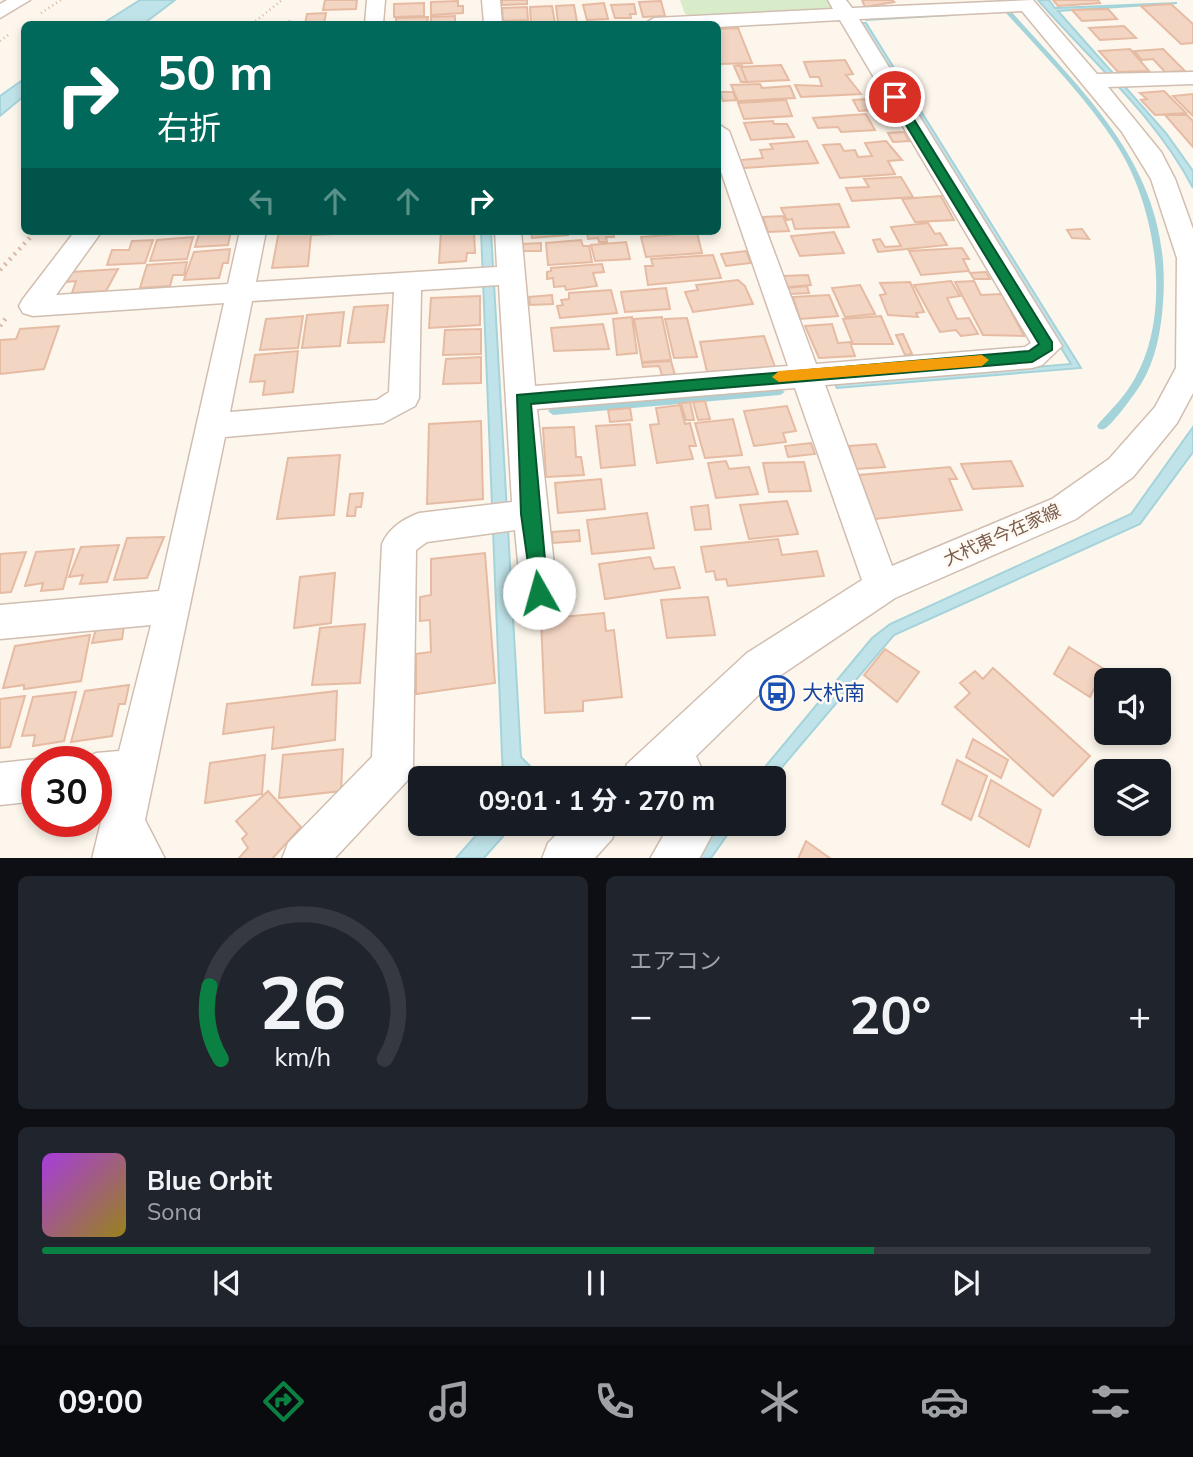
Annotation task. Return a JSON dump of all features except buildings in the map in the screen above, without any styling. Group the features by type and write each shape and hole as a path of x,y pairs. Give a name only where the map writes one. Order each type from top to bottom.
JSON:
{"street":[{"path":"0,12 17,0"},
{"path":"374,21 376,0"},
{"path":"491,0 493,21"},
{"path":"671,0 677,21"},
{"path":"707,21 841,7 1025,2"},
{"name":"大杙東今在家線","path":"679,765 761,666 882,587 1064,509 1121,468 1166,415 1192,368 1190,258 1180,184 1149,152 1109,81 1025,2"},
{"path":"523,399 1032,356 1047,346 841,7"},
{"path":"1109,81 1193,78"},
{"path":"721,140 882,587"},
{"path":"86,235 33,306 512,275"},
{"path":"127,847 116,772 174,606 252,235"},
{"path":"508,235 530,514 539,593"},
{"path":"213,426 383,411 404,398 408,283"},
{"path":"305,858 392,766 399,544 419,528 530,514"},
{"path":"0,622 174,606"},
{"path":"0,784 21,782"},
{"path":"565,858 586,836"},
{"path":"674,858 689,836"}],"path":[{"path":"256,21 282,0"},
{"path":"0,270 32,235"}],"green space":[{"path":"680,0 828,0 832,6 826,11 696,18 685,14"}],"water":[{"path":"140,0 175,0 147,21 107,21"},
{"path":"1038,0 1049,0 1055,8 1177,3 1058,11 1166,133 1193,171 1193,188 1160,136"},
{"path":"861,23 866,23 1081,368 837,388 835,384 1071,364"},
{"path":"21,81 21,98 0,116 0,96"},
{"path":"481,235 491,235 521,757 530,766 502,766"},
{"path":"1193,427 1193,452 1140,524 894,635 783,766 766,766 872,638 890,624 1131,514"},
{"path":"475,836 503,836 484,858 456,858"},
{"path":"710,836 727,836 711,858 693,858"}],"waterway":[{"path":"996,12 1008,11 1109,128 1135,171 1154,228 1160,289 1158,320 1152,349 1137,383 1102,426"},
{"path":"866,19 949,15"},
{"path":"553,411 780,392"}],"slow traffic":[{"path":"779,377 982,360"}],"place":[{"name":"大杙南","path":"777,693"}],"route":[{"path":"539,593 530,514 523,399 1032,356 1047,346 895,97"}]}
